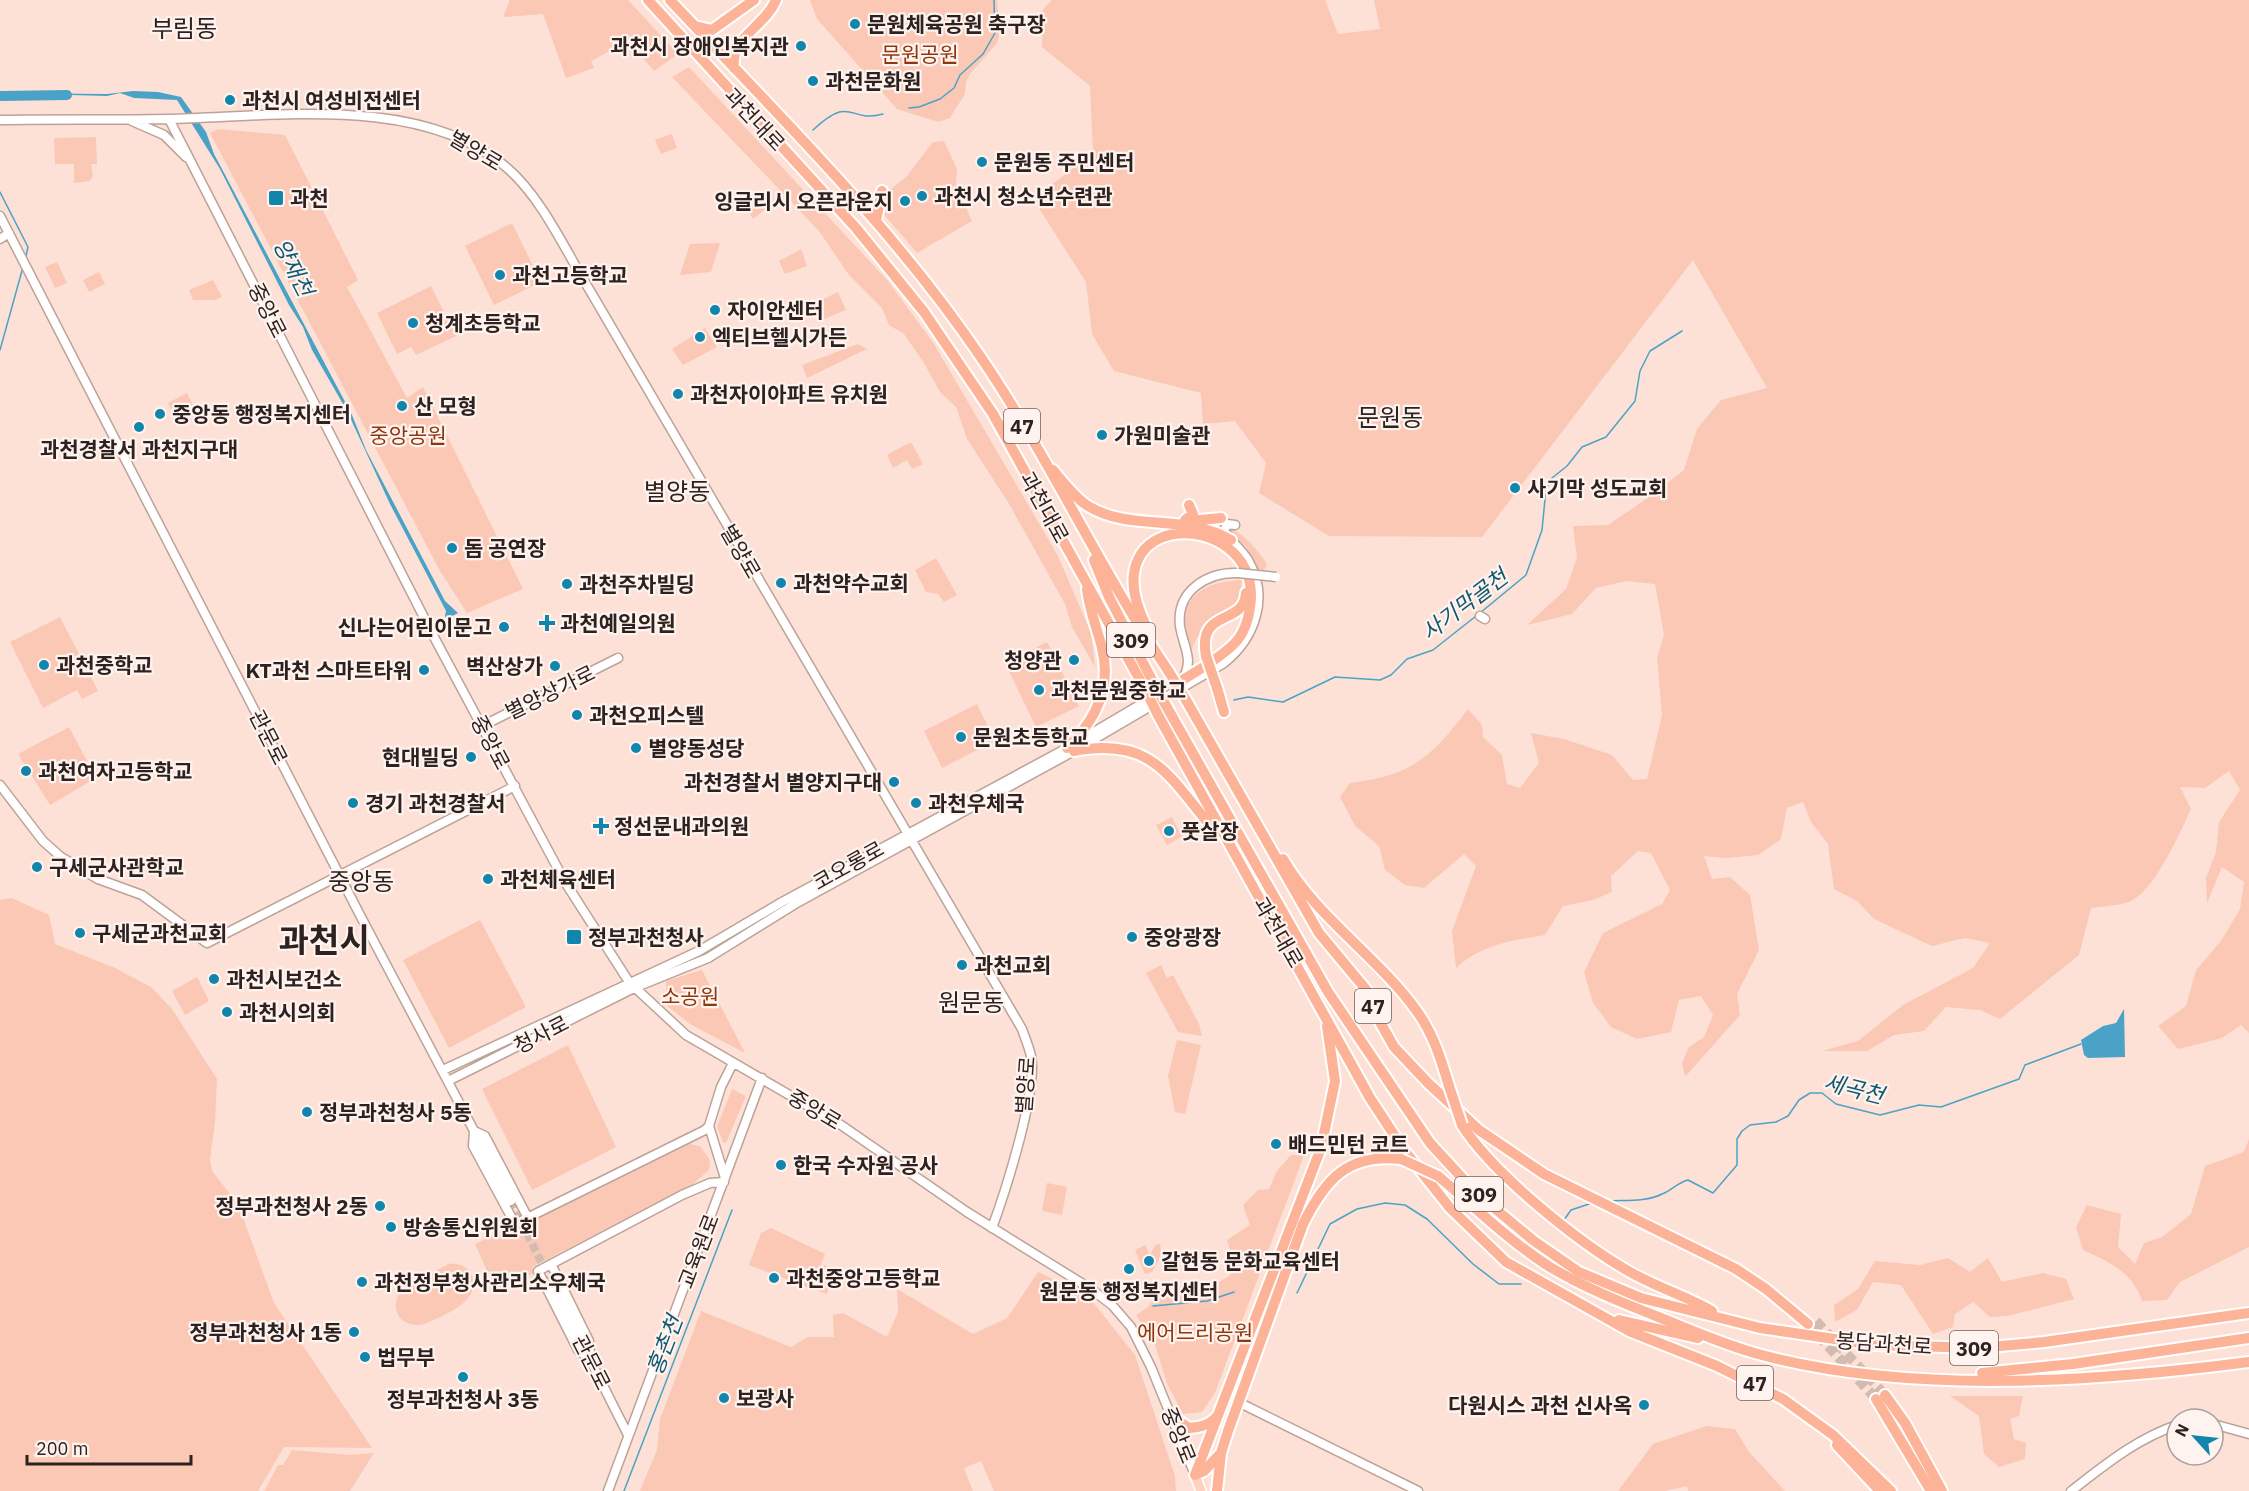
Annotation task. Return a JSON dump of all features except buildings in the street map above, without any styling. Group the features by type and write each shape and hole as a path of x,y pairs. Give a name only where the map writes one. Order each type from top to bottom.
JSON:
{"highway":[{"name":"과천대로","path":"648,0 856,228 924,312 993,414 1086,582 1148,685 1159,717 1230,848 1323,1009"},
{"name":"과천대로","path":"670,0 876,221 942,303 981,357 1083,532 1200,723"},
{"path":"734,68 732,56 737,45 770,15 776,0"},
{"path":"694,25 712,30 757,3"},
{"path":"876,221 882,191"},
{"path":"1040,456 1087,505 1104,514 1180,523 1215,531 1231,540"},
{"path":"1180,523 1193,513 1189,505"},
{"path":"1180,523 1221,518"},
{"name":"309","path":"1083,532 1108,597 1148,685 1169,711 1328,992 1397,1098 1430,1143 1476,1192 1534,1241 1579,1272 1641,1298 1723,1317"},
{"path":"1169,672 1132,591 1132,572 1147,546 1173,534 1197,533 1224,545 1240,570 1251,589 1249,617 1234,643 1221,655 1181,681"},
{"path":"1224,712 1204,645 1213,624 1242,608 1246,585 1240,570"},
{"path":"1070,750 1086,730 1105,688 1103,649 1088,602 1086,582"},
{"path":"1217,687 1229,694"},
{"path":"1200,723 1216,740 1288,867 1328,917 1401,991 1431,1034 1462,1125 1483,1154 1548,1213 1592,1247 1629,1272 1723,1317"},
{"name":"47","path":"1200,723 1307,915 1368,992 1380,1022 1394,1047 1439,1094 1479,1130 1544,1174 1787,1298 1812,1323"},
{"path":"1070,750 1114,748 1134,752 1151,761 1176,782 1230,848"},
{"name":"47","path":"1323,1009 1370,1098 1404,1150 1450,1208 1506,1262 1629,1331 1756,1384 1815,1420 1856,1455 1891,1491"},
{"name":"47","path":"1195,1475 1310,1178 1331,1112 1335,1081 1334,1064 1323,1009"},
{"name":"봉담과천로","path":"1238,1402 1303,1224 1324,1185 1359,1161 1401,1159 1438,1176 1522,1248 1552,1268 1617,1301 1725,1343 1797,1363 1907,1377 1971,1380 2073,1377 2179,1370 2249,1362"},
{"name":"봉담과천로","path":"1723,1317 1761,1328 1845,1342 1923,1348 1979,1348 2044,1342 2249,1312"},
{"path":"1595,1313 1653,1329 1725,1343"},
{"name":"봉담과천로","path":"1907,1377 2052,1367 2249,1338"},
{"path":"1931,1491 1880,1397 1905,1423 1942,1491"},
{"path":"1217,1491 1221,1453 1238,1402"},
{"path":"1169,1414 1189,1428 1213,1421 1219,1412"},
{"path":"1815,1420 1880,1491"},
{"path":"1195,1475 1204,1472 1221,1453"}],"main road":[{"name":"47","path":"1195,1475 1199,1491"}],"street":[{"name":"별양로","path":"169,119 209,117 392,118 451,133 502,164 527,188 1022,1029 1032,1058 1023,1123 992,1228"},
{"path":"124,118 164,135 193,164"},
{"path":"0,120 169,119"},
{"name":"중앙로","path":"169,119 482,726 565,882 632,985 686,1035 842,1125 889,1160 1112,1305 1131,1327 1151,1367 1195,1475"},
{"path":"0,216 9,233 0,239"},
{"name":"관문로","path":"9,233 511,1201"},
{"path":"632,985 708,958 795,904 911,842 1224,663 1238,652 1254,623 1259,591 1255,573 1224,531 1225,526 1235,525"},
{"path":"1070,750 1181,681 1189,666 1189,655 1180,626 1181,612 1193,587 1217,574 1240,570 1276,577"},
{"name":"별양상가로","path":"482,726 618,658"},
{"name":"코오롱로","path":"632,985 699,951 782,902 906,834 1070,750"},
{"path":"0,785 43,840 61,857 98,879 142,895 207,943 515,786"},
{"name":"청사로","path":"443,1070 632,985"},
{"name":"청사로","path":"448,1081 632,985"},
{"path":"590,1359 578,1350 538,1271 682,1196 710,1183 725,1180 709,1126 721,1087 733,1063"},
{"name":"교육원로","path":"608,1491 762,1078"},
{"path":"528,1218 485,1136 474,1131 473,1146 515,1224 528,1218 709,1126"},
{"path":"551,1264 589,1341 590,1359"},
{"name":"관문로","path":"555,1290 628,1435"},
{"path":"1238,1402 1418,1491"},
{"path":"2225,1428 2249,1434"},
{"path":"2071,1491 2134,1444 2165,1430"}],"green space":[{"path":"510,0 628,0 678,54 654,71 629,41 591,61 594,68 566,78 543,14 503,17"},
{"name":"문원공원","path":"810,0 997,0 1000,33 997,43 970,74 966,82 965,94 950,118 938,122 897,109 817,19"},
{"path":"1052,0 1325,0 1338,34 1380,29 1374,0 2249,0 2249,1033 2241,1025 2222,1038 2178,1049 2158,1026 2186,1006 2196,970 2221,941 2240,909 2244,882 2222,867 2207,903 2206,878 2216,852 2219,822 2240,790 2229,771 2205,788 2180,787 2191,809 2181,832 2150,884 2129,902 2091,908 2079,955 2000,1019 1980,1010 1946,1007 1924,1031 1894,1035 1867,1051 1822,1051 1858,1041 1903,1005 1973,968 1990,943 1965,938 1932,946 1874,919 1857,901 1834,889 1828,844 1811,822 1803,802 1787,808 1781,839 1758,855 1726,858 1704,856 1712,879 1730,877 1750,895 1759,950 1737,994 1740,1015 1685,1077 1682,1063 1689,1047 1704,1037 1713,1015 1701,996 1679,1000 1671,1032 1637,1039 1611,1027 1593,1003 1584,972 1603,933 1662,904 1670,890 1651,853 1638,851 1611,876 1612,892 1593,900 1563,906 1545,935 1487,949 1456,968 1452,931 1476,866 1464,854 1424,888 1405,885 1385,870 1379,846 1355,826 1340,797 1350,783 1389,775 1418,761 1443,740 1468,709 1482,725 1483,737 1502,755 1507,784 1520,788 1539,763 1531,733 1564,739 1612,755 1633,780 1647,779 1662,715 1657,658 1664,635 1655,584 1626,581 1596,588 1572,614 1527,625 1566,589 1577,558 1573,526 1608,525 1655,493 1684,470 1697,429 1721,400 1767,388 1693,260 1482,537 1329,536 1259,493 1266,463 1235,421 1203,424 1201,393 1114,371 1092,334 1086,282 1033,199 1093,153 1090,86 1042,47 1043,9"},
{"path":"689,67 888,281 934,344 1058,556 1091,633 1095,667 1072,627 1065,604 1008,502 967,439 956,407 940,392 904,334 889,325 882,308 849,275 819,231 672,77"},
{"name":"중앙공원","path":"218,129 285,135 358,280 347,287 407,398 423,387 523,589 467,613 440,571 210,133"},
{"path":"672,134 677,148 661,154 655,140"},
{"path":"96,137 97,164 91,164 93,176 90,181 74,183 74,164 55,164 54,138"},
{"name":"과천시 청소년수련관","path":"944,141 957,169 956,184 972,221 917,253 874,203 906,177 933,142"},
{"path":"767,194 767,208 753,219 747,209 747,201"},
{"path":"512,223 541,282 494,305 465,246"},
{"path":"720,243 711,272 680,275 690,244"},
{"path":"801,249 807,266 785,274 779,261"},
{"path":"57,262 67,283 55,288 45,267"},
{"path":"99,272 105,284 89,292 83,280"},
{"path":"213,280 222,297 215,300 193,300 189,290"},
{"path":"431,286 456,336 416,355 411,347 397,354 377,313"},
{"path":"838,292 846,310 822,320 815,303"},
{"name":"엑티브헬시가든","path":"705,328 717,347 683,365 672,349"},
{"path":"858,344 867,349 807,378 802,365"},
{"path":"187,393 193,405 174,414 168,403"},
{"path":"911,442 923,464 912,469 907,460 893,468 887,455"},
{"path":"1229,527 1246,538 1259,553 1267,564 1264,571 1259,572 1246,547 1227,528"},
{"path":"936,558 957,595 944,602 938,594 926,592 915,570"},
{"path":"1242,580 1238,606 1205,628 1192,648 1185,619 1187,607 1193,598 1202,590 1213,585"},
{"path":"60,617 98,691 82,699 77,690 43,708 10,642"},
{"path":"1047,642 1079,706 1036,727 1005,663"},
{"path":"977,704 995,741 942,768 924,731"},
{"path":"69,727 96,778 50,805 18,754"},
{"name":"풋살장","path":"1172,817 1182,837 1167,845 1156,825"},
{"path":"12,898 49,915 55,944 115,968 151,987 172,1009 217,1079 215,1123 210,1159 212,1171 238,1204 274,1303 372,1448 284,1447 258,1491 0,1491 0,900"},
{"path":"480,920 526,1007 449,1048 403,960"},
{"path":"1161,965 1167,978 1173,975 1199,1024 1202,1036 1178,1032 1146,973"},
{"name":"소공원","path":"702,970 745,1053 690,1024 666,1005 666,981"},
{"path":"197,977 209,1001 185,1015 172,991"},
{"path":"1177,1040 1201,1045 1185,1114 1175,1112 1168,1076"},
{"path":"568,1045 616,1147 532,1190 482,1089"},
{"path":"732,1089 746,1096 726,1143 723,1142 717,1127"},
{"path":"2249,1139 2249,1247 2180,1282 2167,1300 2142,1301 2133,1282 2126,1275 2111,1264 2083,1250 2076,1227 2087,1205 2121,1214 2118,1247 2135,1264 2144,1243 2162,1237 2191,1214 2205,1166 2244,1152"},
{"path":"689,1144 700,1146 710,1160 709,1170 692,1185 532,1267 534,1273 496,1291 475,1244 512,1226 514,1230"},
{"name":"에어드리공원","path":"1291,1155 1304,1155 1215,1393 1202,1412 1183,1414 1167,1383 1155,1345 1136,1315 1148,1307 1156,1296 1199,1290 1219,1282 1236,1269 1227,1240 1250,1225 1243,1205 1258,1190 1269,1189 1277,1171"},
{"path":"1047,1183 1067,1187 1062,1215 1042,1211"},
{"path":"771,1228 825,1254 812,1289 749,1265 761,1233"},
{"name":"갈현동 문화교육센터","path":"1160,1244 1161,1252 1158,1262 1152,1272 1145,1274 1135,1250 1145,1245 1150,1255 1155,1245"},
{"path":"1948,1258 1970,1272 1988,1258 2002,1282 2043,1273 2066,1279 2074,1299 2007,1316 1990,1317 1973,1302 1955,1314 1953,1327 1933,1334 1901,1285 1873,1282 1857,1310 1835,1322 1834,1305 1858,1289 1875,1261 1920,1265"},
{"path":"448,1264 459,1264 469,1271 473,1281 473,1290 468,1298 452,1311 424,1324 410,1324 400,1318 396,1307 399,1293"},
{"path":"824,1265 836,1270 827,1294 815,1290"},
{"path":"1038,1272 1088,1296 1135,1355 1175,1476 1176,1491 994,1491 981,1461 964,1468 973,1491 640,1491 657,1450 660,1419 701,1311 791,1347 808,1337 834,1337 833,1315 843,1313 887,1337 898,1312 897,1289 973,1334 1007,1318"},
{"path":"1950,1396 2023,1396 2019,1416 2010,1419 2014,1439 2026,1443 2025,1459 1999,1467 1984,1454 1979,1416"},
{"path":"1707,1426 1735,1429 1749,1452 1785,1491 1688,1491 1687,1486 1665,1491 1618,1491 1653,1444"},
{"path":"292,1450 349,1455 374,1453 350,1491 264,1491 278,1465 283,1465"}],"water":[{"path":"133,91 158,92 181,97 206,132 214,154 352,415 366,450 445,601 458,613 447,619 445,616 446,611 390,504 347,411 312,350 303,327 289,305 220,169 177,100 134,98 120,93 107,96 33,94 0,97 0,93 107,94"},
{"path":"2124,1009 2125,1057 2088,1058 2084,1055 2081,1040 2103,1026 2116,1023"}],"waterway":[{"path":"909,108 919,107 940,99 954,88 960,75 983,54 995,33 994,0"},
{"name":"양재천","path":"0,96 67,95"},
{"path":"813,130 826,119 843,111 863,116 883,114"},
{"path":"0,192 28,247 26,256"},
{"path":"0,350 23,267"},
{"name":"사기막골천","path":"1480,613 1526,575 1542,530 1546,489 1552,478 1567,466 1582,447 1606,437 1635,401 1640,371 1650,351 1682,331"},
{"name":"사기막골천","path":"1234,700 1248,697 1283,702 1335,677 1380,680 1391,675 1407,659 1433,650 1476,616"},
{"name":"세곡천","path":"1609,1201 1656,1197 1688,1180 1713,1193 1737,1165 1737,1139 1742,1131 1750,1125 1776,1122 1788,1116 1799,1100 1810,1093 1822,1093 1836,1104 1880,1115 1919,1105 1941,1107 2019,1079 2025,1065 2081,1044"},
{"name":"세곡천","path":"1297,1293 1330,1224 1357,1209 1385,1203 1405,1205 1427,1219 1473,1264 1499,1284 1521,1284"},
{"name":"세곡천","path":"1564,1220 1571,1210 1592,1203"},
{"name":"홍촌천","path":"624,1491 732,1210"},
{"name":"세곡천","path":"1153,1306 1207,1301 1234,1292"}],"tunnel":[{"path":"511,1201 555,1290"},
{"path":"1816,1321 1885,1395"},
{"path":"1808,1324 1876,1399"}],"place":[{"name":"문원체육공원 축구장","path":"855,24"},
{"name":"과천시 장애인복지관","path":"801,46"},
{"name":"과천문화원","path":"813,81"},
{"name":"과천시 여성비전센터","path":"230,100"},
{"name":"문원동 주민센터","path":"982,162"},
{"name":"과천시 청소년수련관","path":"922,196"},
{"name":"과천","path":"276,198"},
{"name":"잉글리시 오픈라운지","path":"905,201"},
{"name":"과천고등학교","path":"500,275"},
{"name":"자이안센터","path":"715,310"},
{"name":"청계초등학교","path":"413,323"},
{"name":"엑티브헬시가든","path":"700,337"},
{"name":"과천자이아파트 유치원","path":"678,394"},
{"name":"산 모형","path":"402,406"},
{"name":"중앙동 행정복지센터","path":"160,414"},
{"name":"과천경찰서 과천지구대","path":"139,427"},
{"name":"가원미술관","path":"1102,435"},
{"name":"사기막 성도교회","path":"1515,488"},
{"name":"돔 공연장","path":"452,548"},
{"name":"과천약수교회","path":"781,583"},
{"name":"과천주차빌딩","path":"567,584"},
{"name":"과천예일의원","path":"547,623"},
{"name":"신나는어린이문고","path":"504,627"},
{"name":"청양관","path":"1074,660"},
{"name":"과천중학교","path":"44,665"},
{"name":"벽산상가","path":"555,666"},
{"name":"KT과천 스마트타워","path":"424,670"},
{"name":"과천문원중학교","path":"1039,690"},
{"name":"과천오피스텔","path":"577,715"},
{"name":"문원초등학교","path":"961,737"},
{"name":"별양동성당","path":"636,748"},
{"name":"현대빌딩","path":"471,757"},
{"name":"과천여자고등학교","path":"26,771"},
{"name":"과천경찰서 별양지구대","path":"894,782"},
{"name":"경기 과천경찰서","path":"353,803"},
{"name":"과천우체국","path":"916,803"},
{"name":"정선문내과의원","path":"601,826"},
{"name":"풋살장","path":"1169,831"},
{"name":"구세군사관학교","path":"37,867"},
{"name":"과천체육센터","path":"488,879"},
{"name":"구세군과천교회","path":"80,933"},
{"name":"정부과천청사","path":"574,937"},
{"name":"중앙광장","path":"1132,937"},
{"name":"과천교회","path":"962,965"},
{"name":"과천시보건소","path":"214,979"},
{"name":"과천시의회","path":"227,1012"},
{"name":"정부과천청사 5동","path":"307,1112"},
{"name":"배드민턴 코트","path":"1276,1144"},
{"name":"한국 수자원 공사","path":"781,1165"},
{"name":"정부과천청사 2동","path":"380,1206"},
{"name":"방송통신위원회","path":"391,1227"},
{"name":"갈현동 문화교육센터","path":"1149,1261"},
{"name":"원문동 행정복지센터","path":"1129,1269"},
{"name":"과천중앙고등학교","path":"774,1278"},
{"name":"과천정부청사관리소우체국","path":"362,1282"},
{"name":"정부과천청사 1동","path":"354,1332"},
{"name":"법무부","path":"365,1357"},
{"name":"정부과천청사 3동","path":"463,1377"},
{"name":"보광사","path":"724,1398"},
{"name":"다원시스 과천 신사옥","path":"1644,1405"}],"district":[{"name":"부림동","path":"184,28"},
{"name":"문원동","path":"1390,417"},
{"name":"별양동","path":"677,491"},
{"name":"중앙동","path":"361,881"},
{"name":"과천시","path":"324,939"},
{"name":"원문동","path":"971,1002"}]}
